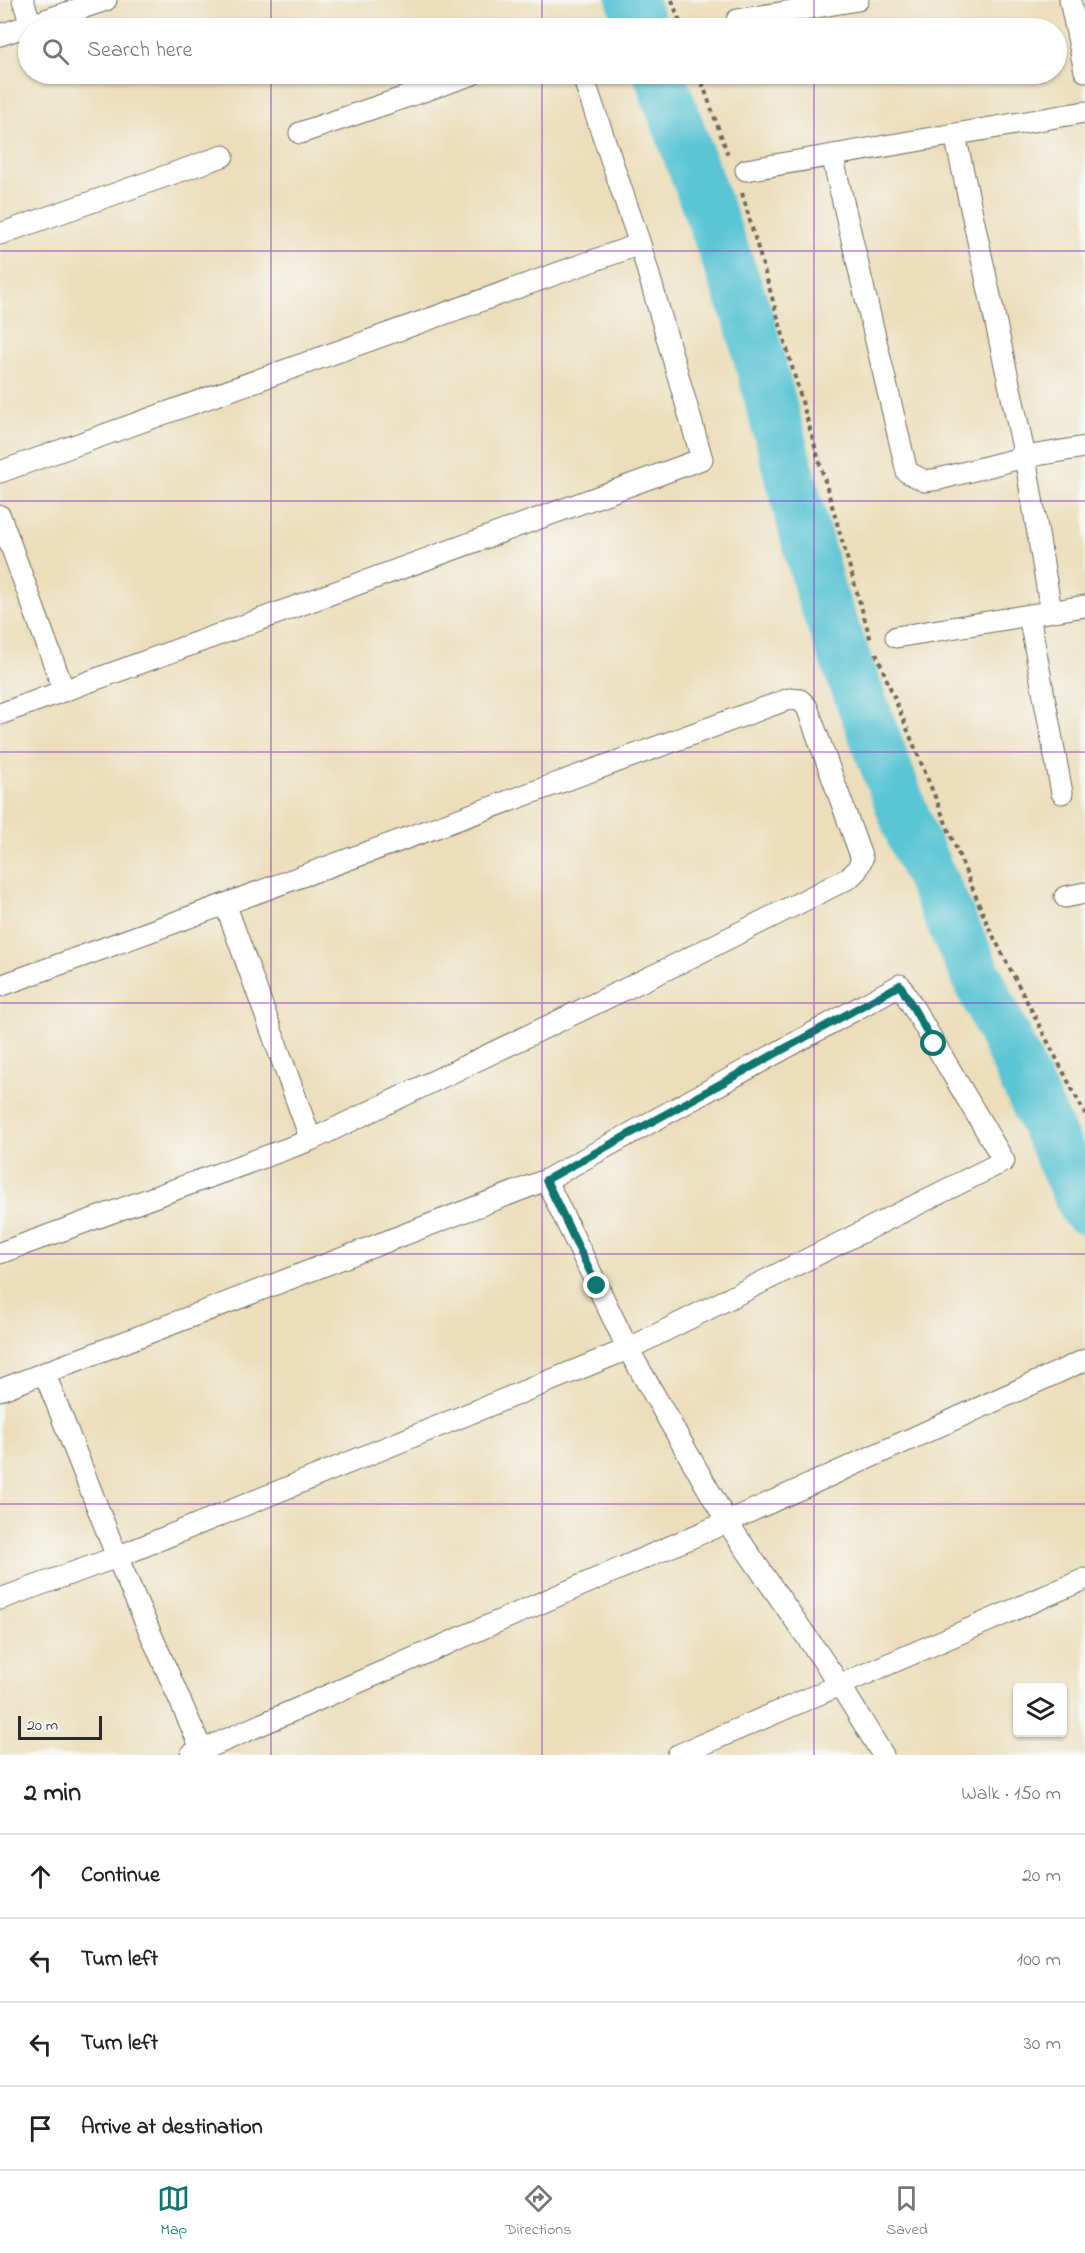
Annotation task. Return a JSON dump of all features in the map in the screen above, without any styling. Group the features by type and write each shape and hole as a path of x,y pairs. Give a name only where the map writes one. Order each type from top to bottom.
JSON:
{"street":[{"path":"23,0 29,18"},
{"path":"52,18 106,0"},
{"path":"749,18 858,0"},
{"path":"1070,0 1085,71"},
{"path":"0,35 18,29"},
{"path":"300,133 444,84"},
{"path":"0,714 702,459 640,244 585,84"},
{"path":"739,172 1085,112"},
{"path":"955,135 1025,457 1052,611"},
{"path":"832,155 907,472 925,481 1025,457 1085,447"},
{"path":"0,234 223,156"},
{"path":"0,472 640,244"},
{"path":"0,516 64,691"},
{"path":"896,637 1085,606"},
{"path":"1029,615 1062,793"},
{"path":"0,986 226,906 789,699 800,700 807,707 862,860 857,870 849,878 667,969 311,1140 0,1253"},
{"path":"226,906 311,1140"},
{"path":"0,1390 546,1180 900,985 1004,1161 628,1349 117,1557 0,1599"},
{"path":"546,1180 628,1349 727,1522 840,1685 883,1755"},
{"path":"45,1374 117,1557 199,1753 727,1522 1085,1360"},
{"path":"678,1755 1085,1579"}],"path":[{"path":"672,0 678,18"},
{"path":"703,84 739,172 866,629 988,926 1085,1114"}],"waterway":[{"path":"632,0 638,18"},
{"path":"663,84 749,320 821,594 913,839 1085,1209"}],"route":[{"path":"597,1286 546,1180 900,985 934,1044"}]}
